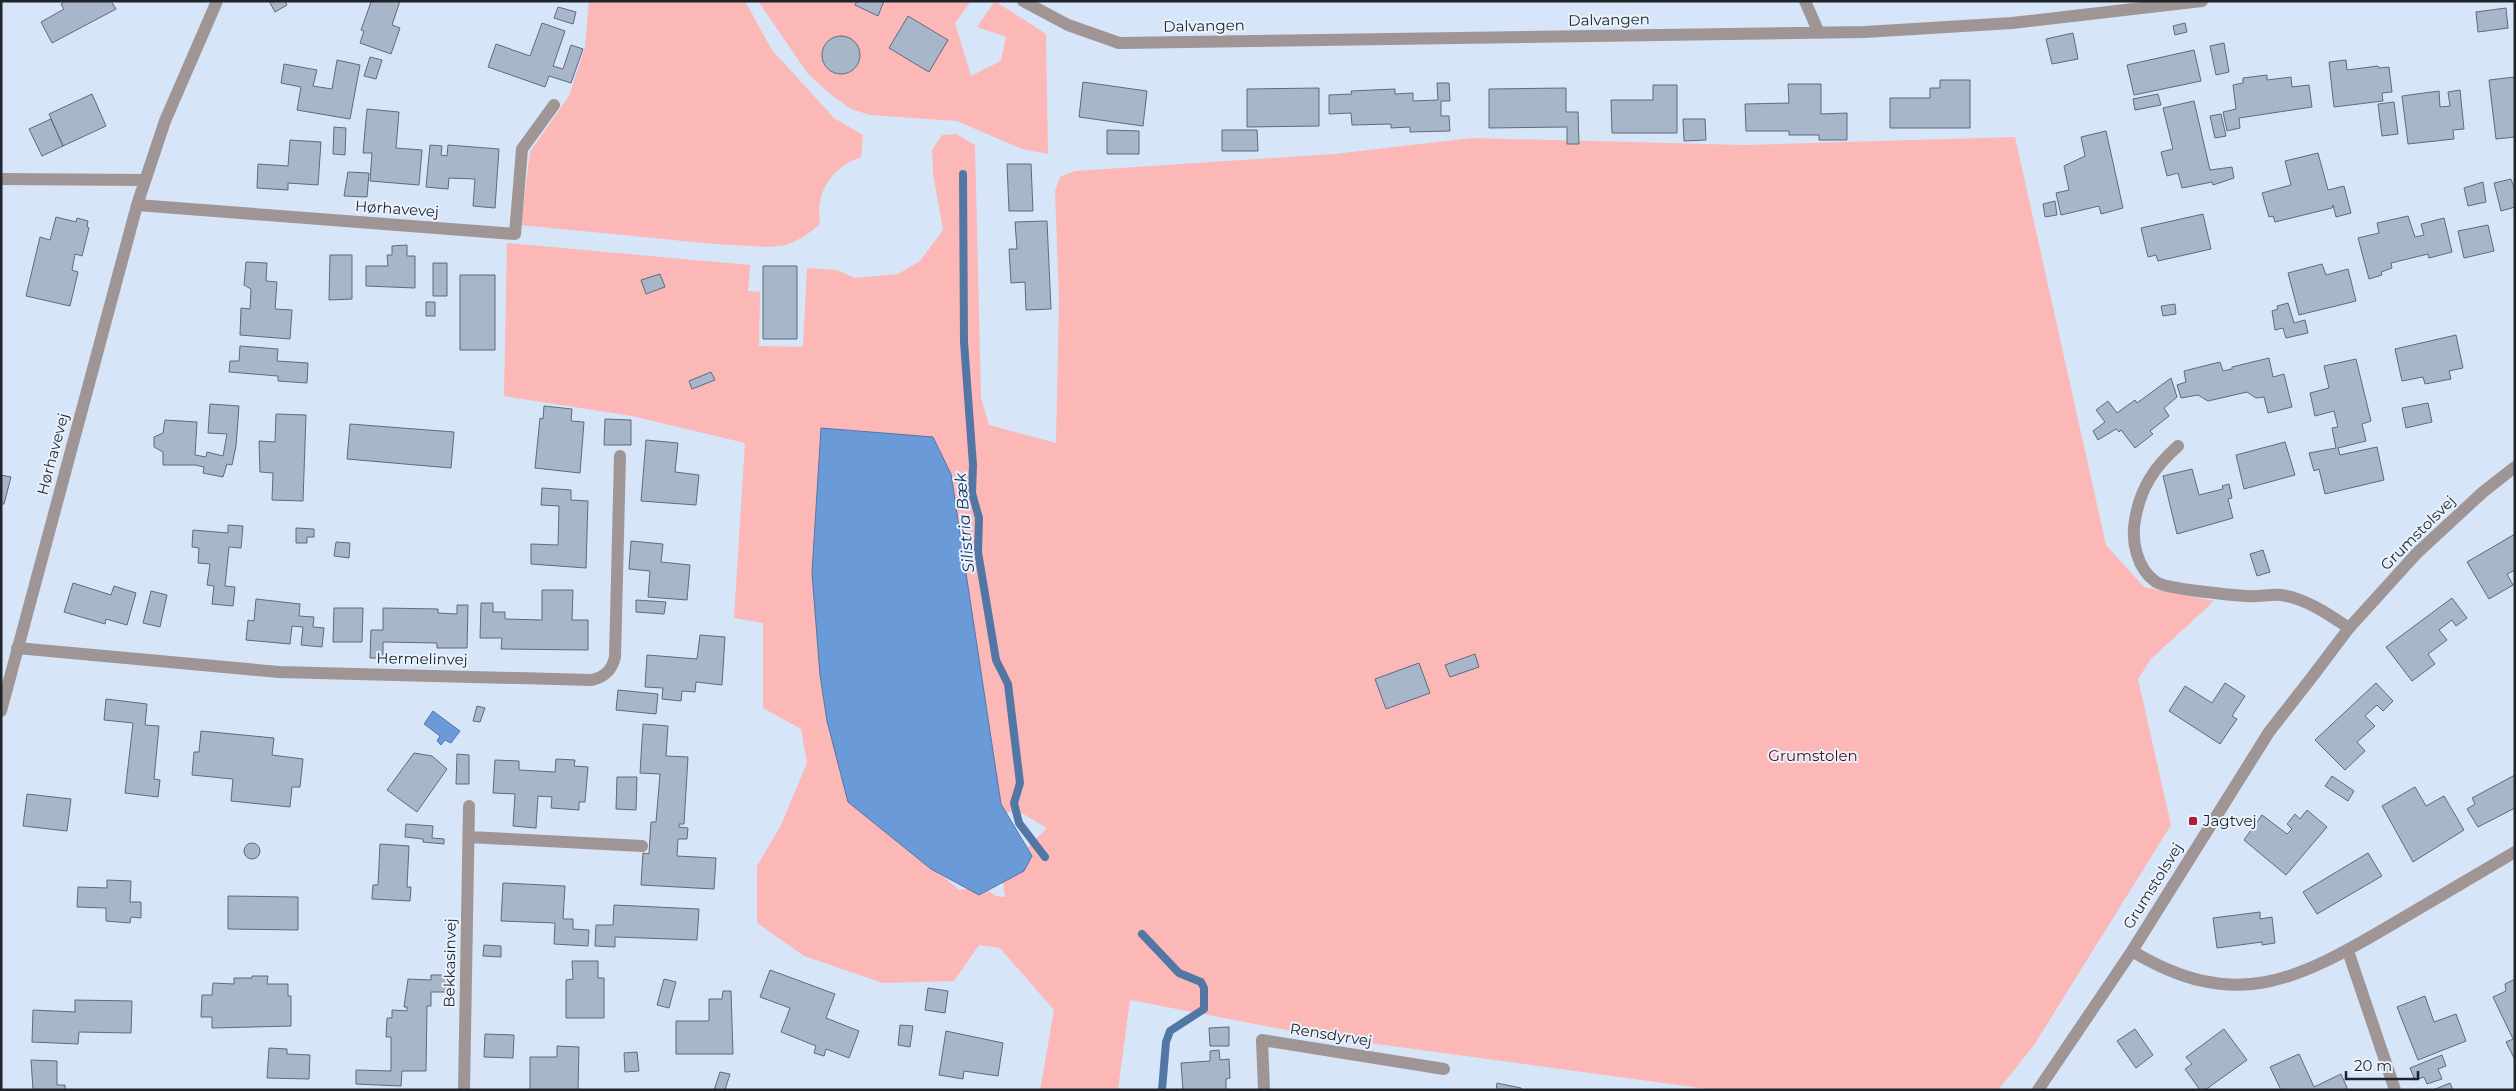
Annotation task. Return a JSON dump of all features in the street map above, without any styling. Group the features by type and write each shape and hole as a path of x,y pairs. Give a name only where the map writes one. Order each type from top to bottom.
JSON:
{"street":[{"name":"Hørhavevej","path":"1,711 137,205 164,121 217,1"},
{"name":"Dalvangen","path":"1023,1 1068,25 1119,43 1819,33 2012,23 2202,1"},
{"path":"1805,1 1819,33"},
{"name":"Hørhavevej","path":"137,205 515,234 522,149 554,105"},
{"path":"1,179 145,180"},
{"path":"2178,446 2162,459 2138,498 2132,537 2140,563 2156,582 2176,588 2247,596 2281,595 2312,604 2349,628"},
{"name":"Hermelinvej","path":"17,648 279,672 592,680 600,678 613,665 615,657 620,456"},
{"name":"Grumstolsvej","path":"2038,1090 2132,950 2269,732 2349,628 2417,554 2483,492 2515,467"},
{"name":"Bekkasinvej","path":"464,1090 469,806"},
{"path":"469,837 642,846"},
{"path":"2132,950 2158,966 2180,976 2233,984 2259,984 2288,977 2319,966 2348,951 2515,852"},
{"path":"2348,951 2395,1090"},
{"name":"Rensdyrvej","path":"1264,1090 1262,1040 1444,1069"}],"green space":[{"path":"589,1 745,1 772,50 834,118 863,135 861,157 841,168 827,183 820,202 820,224 805,236 787,245 769,247 714,244 521,225 530,152 569,96 585,47"},
{"path":"758,1 971,1 955,23 971,76 1001,61 1006,37 977,27 995,1 1046,34 1048,154 1022,149 957,121 870,115 851,109 830,94 808,74"},
{"name":"Grumstolen","path":"956,134 975,145 981,398 989,425 1056,443 1059,301 1055,191 1060,177 1075,171 1334,154 1472,138 1745,145 2015,137 2106,545 2144,587 2214,601 2151,659 2138,679 2171,825 2034,1045 1998,1090 1715,1090 1318,1036 1130,1000 1118,1090 1040,1090 1054,1010 1000,948 979,945 954,981 883,983 804,956 757,923 757,866 781,825 807,763 801,729 763,708 763,623 734,618 745,443 632,416 504,396 507,243 750,265 748,291 760,292 759,346 803,347 807,268 837,270 855,278 898,274 920,261 943,230 933,174 932,150 942,135","holes":["1018,811 1047,828 1019,856 1003,882 1005,897 996,896 983,886 959,890 929,864 924,826"]}],"water":[{"path":"821,428 933,437 951,474 1001,804 1032,856 1024,871 979,895 931,869 848,802 827,721 820,675 812,573"},
{"path":"433,711 460,731 451,743 445,740 441,745 437,741 440,736 424,724"}],"building":[{"path":"66,1 111,1 116,9 52,43 41,22 64,9 61,4"},
{"path":"269,1 285,1 287,5 275,12"},
{"path":"369,1 400,1 392,25 400,28 391,54 360,43 364,31 361,30 371,2"},
{"path":"857,1 884,1 878,16 855,5"},
{"path":"558,7 576,12 573,24 554,18"},
{"path":"2506,8 2508,28 2478,32 2476,12"},
{"path":"908,16 948,40 929,72 889,48"},
{"path":"542,23 565,31 553,66 563,69 571,45 583,49 571,83 549,76 545,87 488,67 496,44 530,56"},
{"path":"2185,23 2187,32 2175,35 2173,26"},
{"path":"2073,33 2078,59 2052,64 2046,39"},
{"path":"841,36 854,42 860,55 854,68 841,74 828,68 822,55 828,42"},
{"path":"2224,43 2229,72 2216,75 2210,46"},
{"path":"2194,50 2201,81 2134,95 2127,65"},
{"path":"370,57 382,60 376,79 364,76"},
{"path":"337,60 360,65 350,119 297,110 301,87 281,83 284,64 317,70 313,86 332,89"},
{"path":"2346,60 2347,70 2378,66 2379,68 2389,67 2392,92 2382,93 2383,101 2334,107 2329,62"},
{"path":"2267,75 2267,80 2291,77 2292,87 2309,85 2312,107 2239,118 2240,128 2227,131 2223,112 2236,109 2233,85 2243,83 2243,78"},
{"path":"2515,77 2515,137 2496,139 2489,80"},
{"path":"1940,80 1970,80 1970,128 1890,128 1890,98 1930,98 1930,88 1940,88"},
{"path":"1083,82 1147,91 1143,126 1079,117"},
{"path":"1437,83 1449,83 1450,101 1441,101 1441,116 1449,116 1450,131 1410,132 1410,127 1391,128 1391,124 1352,125 1351,113 1329,114 1329,95 1352,94 1351,91 1395,89 1395,94 1413,93 1413,101 1438,100"},
{"path":"1788,84 1821,84 1821,114 1847,113 1847,140 1819,140 1819,135 1789,135 1789,131 1746,131 1745,104 1789,103"},
{"path":"1653,85 1677,85 1677,133 1612,133 1611,100 1653,100"},
{"path":"1319,88 1319,126 1247,127 1247,89"},
{"path":"1566,88 1566,112 1578,112 1579,144 1567,144 1567,127 1489,128 1489,89"},
{"path":"2460,90 2464,129 2453,130 2454,139 2408,144 2402,96 2439,91 2440,107 2450,106 2448,92"},
{"path":"92,94 106,126 63,146 49,114"},
{"path":"2158,94 2161,105 2135,110 2133,99"},
{"path":"2194,101 2210,170 2232,167 2234,178 2213,185 2212,182 2182,188 2178,173 2167,176 2161,152 2173,149 2163,108"},
{"path":"2394,102 2398,134 2382,136 2378,104"},
{"path":"367,109 399,112 396,148 422,150 419,185 370,181 372,153 363,153"},
{"path":"2221,114 2226,136 2215,138 2210,116"},
{"path":"51,119 63,146 42,156 29,129"},
{"path":"1683,119 1705,119 1706,140 1684,141"},
{"path":"334,127 346,128 345,155 333,154"},
{"path":"1107,130 1139,131 1139,154 1107,154"},
{"path":"1222,130 1257,130 1258,151 1222,151"},
{"path":"2106,131 2123,208 2101,214 2099,206 2061,215 2056,193 2069,190 2064,166 2085,156 2081,137"},
{"path":"290,140 321,142 318,185 288,183 288,190 257,188 258,164 288,166"},
{"path":"430,145 442,146 441,155 447,156 448,145 499,149 495,208 473,206 475,179 449,178 448,189 426,187"},
{"path":"2318,153 2328,190 2344,186 2351,213 2336,217 2333,205 2332,208 2275,222 2273,216 2269,217 2262,193 2291,185 2285,161"},
{"path":"1007,164 1031,164 1033,211 1009,211"},
{"path":"348,172 369,173 367,197 344,196"},
{"path":"2511,179 2515,191 2515,207 2501,211 2494,183"},
{"path":"2483,182 2486,202 2468,206 2464,188"},
{"path":"2055,201 2057,215 2045,217 2043,204"},
{"path":"2203,214 2211,249 2158,261 2156,255 2148,257 2141,228"},
{"path":"2408,216 2415,237 2424,235 2421,224 2444,218 2452,252 2429,258 2428,254 2391,263 2392,268 2381,272 2382,275 2369,279 2358,238 2379,233 2377,223"},
{"path":"56,217 76,222 77,218 88,221 87,227 89,228 82,256 75,254 72,270 78,272 70,306 26,296 40,237 50,240"},
{"path":"1047,221 1051,309 1026,310 1025,282 1011,283 1009,249 1017,249 1015,222"},
{"path":"2488,225 2494,251 2464,258 2458,231"},
{"path":"407,245 407,256 415,256 415,288 366,286 366,266 388,266 387,255 392,255 392,246"},
{"path":"330,255 352,255 352,299 329,300"},
{"path":"246,262 267,263 266,281 277,282 275,309 292,310 290,339 240,335 241,308 250,309 251,289 244,285"},
{"path":"433,263 447,263 447,296 433,296"},
{"path":"2322,264 2326,275 2348,269 2356,301 2299,315 2288,273"},
{"path":"763,266 797,266 797,339 763,339"},
{"path":"660,274 665,287 646,294 641,280"},
{"path":"460,275 495,275 495,350 460,350"},
{"path":"426,302 435,302 435,316 426,316"},
{"path":"2288,303 2294,323 2305,320 2308,333 2286,338 2283,328 2275,330 2272,311 2278,309 2277,306"},
{"path":"2175,304 2176,314 2163,316 2161,306"},
{"path":"2456,335 2463,368 2449,371 2451,379 2425,384 2423,377 2402,381 2395,349"},
{"path":"240,346 278,349 277,361 308,363 307,383 278,381 278,376 229,372 230,361 239,361"},
{"path":"2269,358 2273,377 2284,374 2292,407 2268,413 2264,397 2256,398 2247,392 2208,401 2198,395 2181,398 2177,385 2186,382 2184,371 2220,362 2223,371"},
{"path":"2356,359 2371,421 2362,424 2366,441 2338,448 2340,455 2377,447 2384,480 2325,494 2319,469 2314,471 2309,453 2336,448 2332,428 2338,427 2334,411 2315,416 2310,393 2329,388 2324,366"},
{"path":"711,372 715,380 692,389 689,381"},
{"path":"2171,378 2177,397 2164,408 2169,416 2150,431 2153,434 2135,448 2121,430 2119,432 2116,429 2098,440 2093,431 2105,422 2096,410 2108,401 2117,413 2135,400 2137,403"},
{"path":"2428,403 2432,422 2406,428 2402,408"},
{"path":"210,404 239,406 236,446 232,465 227,464 223,477 203,473 204,467 195,465 163,465 163,452 154,447 154,437 163,433 165,420 197,422 195,455 206,457 207,452 223,456 227,434 208,433"},
{"path":"544,406 572,409 571,421 584,422 580,473 535,468 540,418 543,419"},
{"path":"276,414 306,415 303,501 272,500 273,473 260,472 259,441 275,442"},
{"path":"605,419 631,420 631,445 604,445"},
{"path":"350,424 454,432 451,468 347,459"},
{"path":"646,440 678,443 675,472 699,475 696,505 641,501"},
{"path":"2285,442 2295,475 2244,489 2236,455"},
{"path":"2192,469 2199,495 2223,489 2222,486 2229,484 2232,498 2228,499 2233,518 2177,534 2163,476"},
{"path":"1,475 11,477 4,504 1,504"},
{"path":"542,488 571,490 571,500 588,501 586,568 531,564 531,544 558,545 559,506 541,505"},
{"path":"228,525 243,526 241,548 229,547 225,586 235,587 233,606 212,604 214,586 207,585 210,564 198,563 199,548 192,547 193,530 228,533"},
{"path":"296,528 314,529 314,537 307,537 307,543 296,543"},
{"path":"2515,534 2515,570 2507,574 2513,585 2489,599 2467,562"},
{"path":"631,541 663,544 661,562 690,565 687,600 648,597 650,571 629,569"},
{"path":"336,542 350,543 349,558 334,556"},
{"path":"2263,550 2270,572 2257,576 2250,554"},
{"path":"73,583 111,595 114,586 136,593 127,625 106,619 105,624 64,612"},
{"path":"542,590 573,590 572,620 588,620 588,650 501,649 502,638 480,638 481,603 493,603 493,612 505,612 505,619 542,620"},
{"path":"151,591 167,595 160,627 143,623"},
{"path":"2452,598 2467,618 2456,626 2452,620 2439,630 2447,640 2428,654 2435,664 2412,681 2386,647"},
{"path":"256,599 300,604 299,616 314,617 313,627 324,628 322,647 301,645 303,627 292,626 290,644 246,640 248,620 254,621"},
{"path":"636,600 666,602 664,614 636,612"},
{"path":"457,605 468,605 467,648 437,648 437,643 383,642 383,658 370,658 371,630 383,630 383,608 438,609 438,613 457,614"},
{"path":"334,608 363,608 362,642 333,642"},
{"path":"700,635 725,637 722,685 696,682 695,692 682,691 681,701 662,699 663,688 645,687 647,655 697,659"},
{"path":"1475,654 1479,667 1450,677 1445,665"},
{"path":"1419,663 1430,693 1386,709 1375,679"},
{"path":"2225,683 2245,696 2232,716 2237,719 2220,744 2169,711 2185,686 2212,703"},
{"path":"2376,683 2393,701 2383,711 2377,705 2365,716 2375,726 2357,742 2365,751 2345,770 2315,740"},
{"path":"618,690 658,694 656,714 616,710"},
{"path":"106,699 147,704 145,725 159,726 154,779 160,780 158,797 125,793 133,723 104,720"},
{"path":"477,706 485,708 480,722 473,721"},
{"path":"643,724 668,726 666,756 688,757 684,824 679,824 679,827 688,828 687,839 678,839 677,856 716,858 714,889 641,885 643,853 649,854 651,822 656,822 660,774 640,773"},
{"path":"201,731 274,738 272,755 303,759 300,787 292,787 290,807 231,801 233,779 192,775 194,752 199,752"},
{"path":"414,753 432,756 447,769 417,812 387,790"},
{"path":"457,754 469,755 469,784 456,784"},
{"path":"556,759 575,760 574,766 588,767 585,802 579,802 579,810 551,808 552,797 538,796 536,828 513,826 515,794 493,793 495,760 519,761 519,770 555,772"},
{"path":"2515,775 2515,808 2478,827 2467,809 2475,804 2472,798"},
{"path":"2332,776 2354,791 2348,801 2325,786"},
{"path":"617,777 637,777 636,810 616,809"},
{"path":"2415,787 2426,806 2444,796 2464,830 2413,862 2382,806"},
{"path":"27,794 71,799 67,831 23,826"},
{"path":"2307,810 2327,827 2286,875 2244,840 2262,815 2287,834 2292,829 2287,824 2295,814 2300,819"},
{"path":"406,824 433,826 432,838 444,839 444,844 423,842 423,839 405,837"},
{"path":"252,843 258,845 260,851 258,857 252,859 246,857 244,851 246,845"},
{"path":"380,844 409,846 407,887 411,887 410,901 372,899 373,885 378,885"},
{"path":"2368,853 2382,876 2317,914 2303,892"},
{"path":"107,880 131,881 130,902 141,902 141,918 131,917 130,923 106,921 106,908 77,907 78,887 107,888"},
{"path":"503,883 565,886 563,919 573,919 573,929 589,930 588,946 554,944 555,923 501,921"},
{"path":"228,896 298,897 298,930 228,929"},
{"path":"614,905 699,909 697,940 615,937 615,947 595,946 596,925 613,925"},
{"path":"2260,912 2260,919 2272,917 2275,943 2262,945 2262,942 2217,948 2213,918"},
{"path":"484,945 501,946 501,957 483,956"},
{"path":"572,961 598,961 598,978 604,978 604,1018 566,1018 566,980 573,979"},
{"path":"770,970 835,994 826,1018 859,1031 849,1058 826,1049 824,1056 814,1053 816,1046 781,1032 790,1008 760,997"},
{"path":"431,975 450,975 450,992 431,992 431,1006 427,1006 426,1071 402,1071 401,1086 356,1084 356,1070 391,1071 391,1037 386,1037 387,1018 392,1018 392,1010 407,1011 407,1007 404,1007 408,979 431,980"},
{"path":"252,976 268,976 267,984 288,984 288,996 291,996 291,1026 212,1028 212,1017 201,1017 202,995 212,995 213,983 234,984 234,978 252,978"},
{"path":"664,979 676,982 669,1008 657,1005"},
{"path":"2515,979 2515,1060 2506,1042 2513,1039 2493,997 2506,991 2505,984"},
{"path":"928,988 948,991 945,1013 925,1010"},
{"path":"723,991 731,991 733,1054 676,1054 676,1021 709,1021 709,999 722,999"},
{"path":"2425,996 2434,1022 2456,1014 2466,1041 2418,1060 2397,1007"},
{"path":"75,1000 132,1001 131,1033 79,1032 78,1044 32,1042 33,1010 75,1012"},
{"path":"900,1025 913,1026 910,1047 898,1045"},
{"path":"1229,1027 1229,1046 1210,1046 1209,1028"},
{"path":"2135,1029 2153,1055 2136,1068 2117,1041"},
{"path":"2224,1029 2247,1060 2205,1090 2200,1090 2185,1069 2192,1064 2186,1057"},
{"path":"946,1031 1003,1043 998,1076 964,1071 963,1079 939,1075"},
{"path":"485,1034 514,1035 513,1058 484,1057"},
{"path":"557,1046 579,1047 578,1090 530,1090 530,1057 557,1057"},
{"path":"269,1048 287,1049 287,1054 310,1055 309,1079 267,1078"},
{"path":"1219,1050 1220,1060 1229,1059 1230,1078 1226,1079 1226,1090 1183,1090 1181,1063 1210,1061 1210,1051"},
{"path":"637,1052 639,1071 625,1072 624,1053"},
{"path":"2299,1054 2314,1087 2341,1074 2348,1090 2281,1090 2270,1067"},
{"path":"2442,1055 2446,1066 2438,1069 2442,1079 2427,1084 2424,1077 2415,1080 2410,1068"},
{"path":"31,1060 57,1061 57,1085 65,1085 65,1090 33,1090"},
{"path":"720,1072 730,1074 725,1090 714,1090"},
{"path":"1497,1083 1521,1088 1521,1090 1496,1090"},
{"path":"2450,1083 2453,1090 2433,1090"}],"waterway":[{"name":"Silistria Bæk","path":"963,174 964,342 973,465 972,493 979,518 978,552 996,660 1008,684 1020,783 1014,803 1019,823 1045,857"},
{"name":"Silistria Bæk","path":"1142,934 1179,973 1201,982 1204,988 1204,1009 1170,1031 1166,1042 1162,1090"}],"place":[{"name":"Jagtvej","path":"2193,821"}]}
